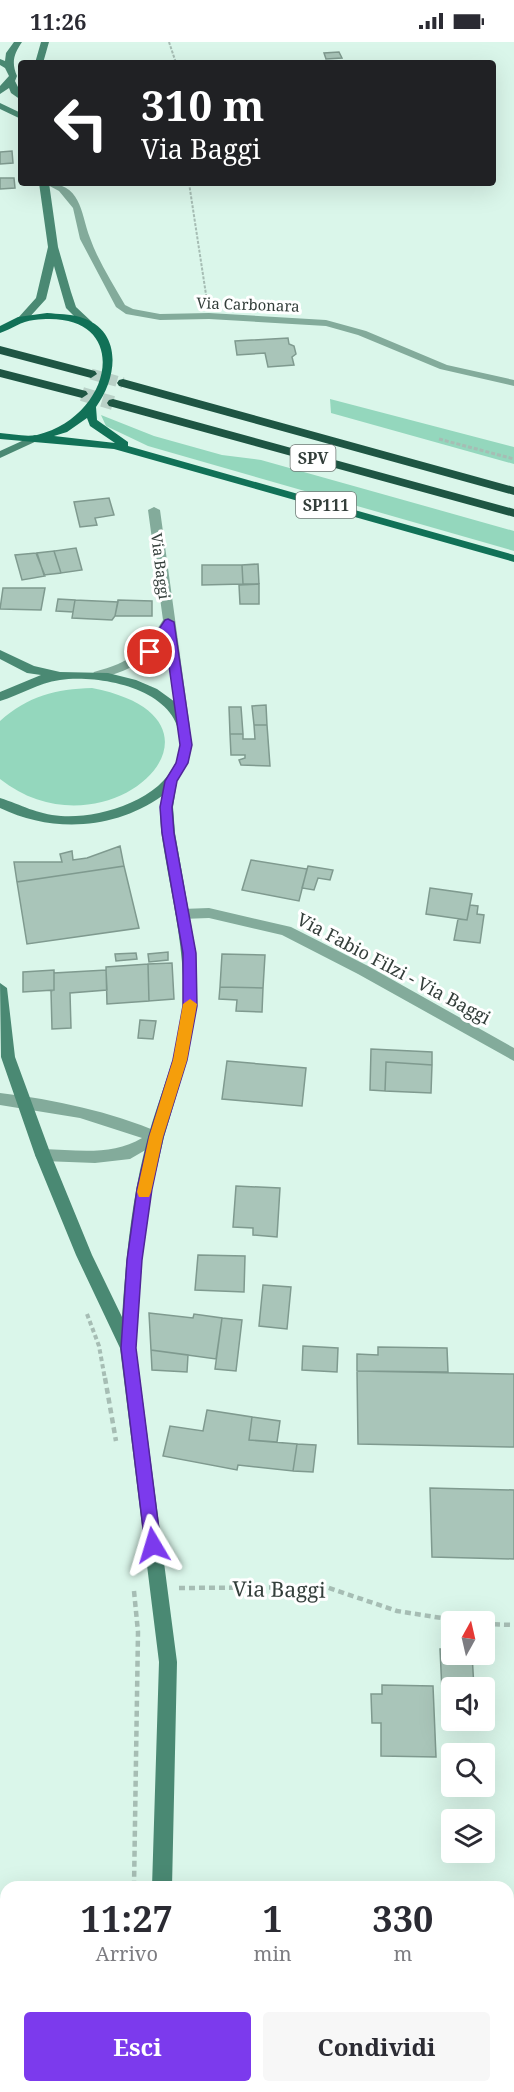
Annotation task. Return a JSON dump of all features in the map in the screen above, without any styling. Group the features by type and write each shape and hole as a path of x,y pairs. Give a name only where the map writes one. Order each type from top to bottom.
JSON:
{"highway":[{"path":"0,350 91,374"},
{"path":"0,372 82,394"},
{"name":"SPV","path":"123,383 514,491"},
{"name":"SPV","path":"113,403 514,513"}],"main road":[{"path":"9,67 10,53 18,42"},
{"path":"40,60 45,42"},
{"path":"0,61 12,71 12,87 18,94"},
{"path":"0,91 11,81"},
{"path":"0,106 18,115"},
{"path":"44,186 53,247 71,308 88,324"},
{"path":"24,318 41,299 53,247"},
{"path":"1,329 24,318 54,315 88,324"},
{"name":"SP111","path":"38,438 73,424 90,410 104,389 108,373 108,359 102,335 88,324"},
{"name":"SP111","path":"90,410 94,424 116,441 146,454"},
{"name":"SP111","path":"0,436 114,446 514,560"},
{"path":"0,455 38,438"},
{"name":"Via Baggi","path":"0,654 32,670 67,675 98,675 128,681 153,692 172,708 184,728 186,745 182,763 171,781 152,797 136,806 98,818 67,821 37,818 10,809 0,803"},
{"name":"Via Baggi","path":"0,697 18,687 42,679 67,675"},
{"name":"Via Baggi","path":"162,1881 168,1662 128,1348 134,1260 144,1189 156,1137 180,1060 190,1006 189,953 168,833 166,807 171,781"},
{"name":"Via Baggi","path":"0,988 8,1057 43,1155 84,1255 128,1348"}],"street":[{"name":"Via Carbonara","path":"56,186 72,198 78,208 85,239 121,307 136,313 160,317 209,316 326,322 362,333 444,367 514,383"},
{"name":"Via Baggi","path":"154,510 184,728"},
{"name":"Via Baggi","path":"98,675 126,668 150,652 168,622"},
{"name":"Via Fabio Filzi - Via Baggi","path":"182,914 209,913 286,931 363,970 514,1055"},
{"path":"0,1099 24,1100 104,1116 156,1137"},
{"path":"43,1155 94,1157 130,1153 156,1137"}],"path":[{"path":"169,42 175,60"},
{"path":"189,186 209,316"},
{"path":"439,439 514,459"},
{"path":"83,1303 99,1346 117,1445"},
{"name":"Via Baggi","path":"159,1588 326,1587 397,1611 441,1618"},
{"path":"134,1588 138,1632 134,1881"},
{"path":"495,1624 514,1625"}],"green space":[{"path":"330,399 514,447 514,464 331,413"},
{"path":"101,415 154,436 222,455 261,460 514,531 514,551 148,446 106,426"},
{"path":"92,688 140,705 162,728 163,753 148,777 119,796 83,805 41,801 0,779 0,721 21,705 54,692"}],"building":[{"path":"339,52 342,58 326,59 324,53"},
{"path":"12,151 13,163 0,164 0,152"},
{"path":"0,178 14,178 15,188 0,189"},
{"path":"288,338 296,354 292,357 294,365 268,367 265,353 237,355 235,341"},
{"path":"109,498 114,515 95,518 97,525 80,527 74,502"},
{"path":"76,548 82,570 61,573 54,551"},
{"path":"54,551 61,573 44,575 37,553"},
{"path":"36,553 45,576 22,580 15,555"},
{"path":"258,564 259,584 243,584 242,565"},
{"path":"202,565 242,565 243,584 202,585"},
{"path":"259,584 259,604 240,604 239,585"},
{"path":"3,588 45,588 41,610 0,609"},
{"path":"58,599 75,600 73,612 56,611"},
{"path":"75,600 118,602 115,616 112,620 72,618"},
{"path":"118,600 152,601 152,616 115,616"},
{"path":"266,705 267,725 254,725 252,706"},
{"path":"229,707 241,707 243,734 230,734"},
{"path":"254,725 267,725 270,766 241,765 239,760 245,758 245,755 231,755 230,734 243,734 243,739 255,739"},
{"path":"120,846 124,866 17,882 14,862 62,862 60,854 72,851 73,860 87,858"},
{"path":"251,860 307,869 299,901 242,890"},
{"path":"124,866 139,928 27,944 17,882"},
{"path":"308,866 333,870 330,880 318,878 314,890 302,888"},
{"path":"430,888 472,894 467,920 426,914"},
{"path":"470,905 478,906 477,914 484,915 480,943 454,940 458,919 467,920"},
{"path":"168,952 168,960 149,962 148,954"},
{"path":"136,953 137,959 116,961 115,954"},
{"path":"222,954 265,955 263,988 220,987"},
{"path":"172,963 174,999 149,1001 148,964"},
{"path":"148,964 149,1001 107,1004 106,967"},
{"path":"54,970 54,990 23,992 23,972"},
{"path":"106,970 107,990 70,993 71,1028 52,1029 51,991 54,990 54,973"},
{"path":"220,987 263,988 262,1012 236,1011 237,1000 219,999"},
{"path":"140,1020 156,1021 153,1039 138,1038"},
{"path":"371,1049 432,1052 432,1065 386,1062 385,1091 370,1090"},
{"path":"227,1061 306,1068 302,1106 222,1099"},
{"path":"386,1062 432,1065 431,1093 385,1091"},
{"path":"236,1186 280,1188 277,1237 253,1235 253,1228 233,1227"},
{"path":"198,1255 245,1256 244,1292 195,1290"},
{"path":"263,1285 291,1287 287,1329 259,1326"},
{"path":"149,1313 193,1318 194,1314 222,1318 216,1359 151,1350"},
{"path":"222,1318 242,1320 236,1371 215,1369"},
{"path":"303,1346 338,1348 337,1372 302,1370"},
{"path":"378,1347 447,1348 448,1372 357,1371 357,1354 378,1355"},
{"path":"151,1350 188,1355 187,1372 152,1370"},
{"path":"357,1371 514,1374 514,1447 358,1444"},
{"path":"207,1410 252,1417 249,1440 297,1444 293,1471 238,1465 237,1470 163,1456 170,1426 203,1431"},
{"path":"252,1417 280,1421 277,1442 249,1440"},
{"path":"297,1444 316,1445 313,1472 293,1471"},
{"path":"430,1488 514,1490 514,1559 432,1557"},
{"path":"440,1649 441,1665 473,1665 473,1677 441,1677"},
{"path":"382,1685 433,1686 436,1757 381,1756 381,1723 372,1723 371,1694 382,1694"}],"tunnel":[{"path":"91,374 123,383"},
{"path":"82,394 113,403"}],"slow traffic":[{"path":"144,1192 156,1137 180,1060 190,1004"}],"route":[{"path":"150,652 168,622 186,745 182,763 171,781 166,807 168,833 189,953 190,1006 180,1060 156,1137 144,1189 134,1260 128,1348 153,1545"}]}
